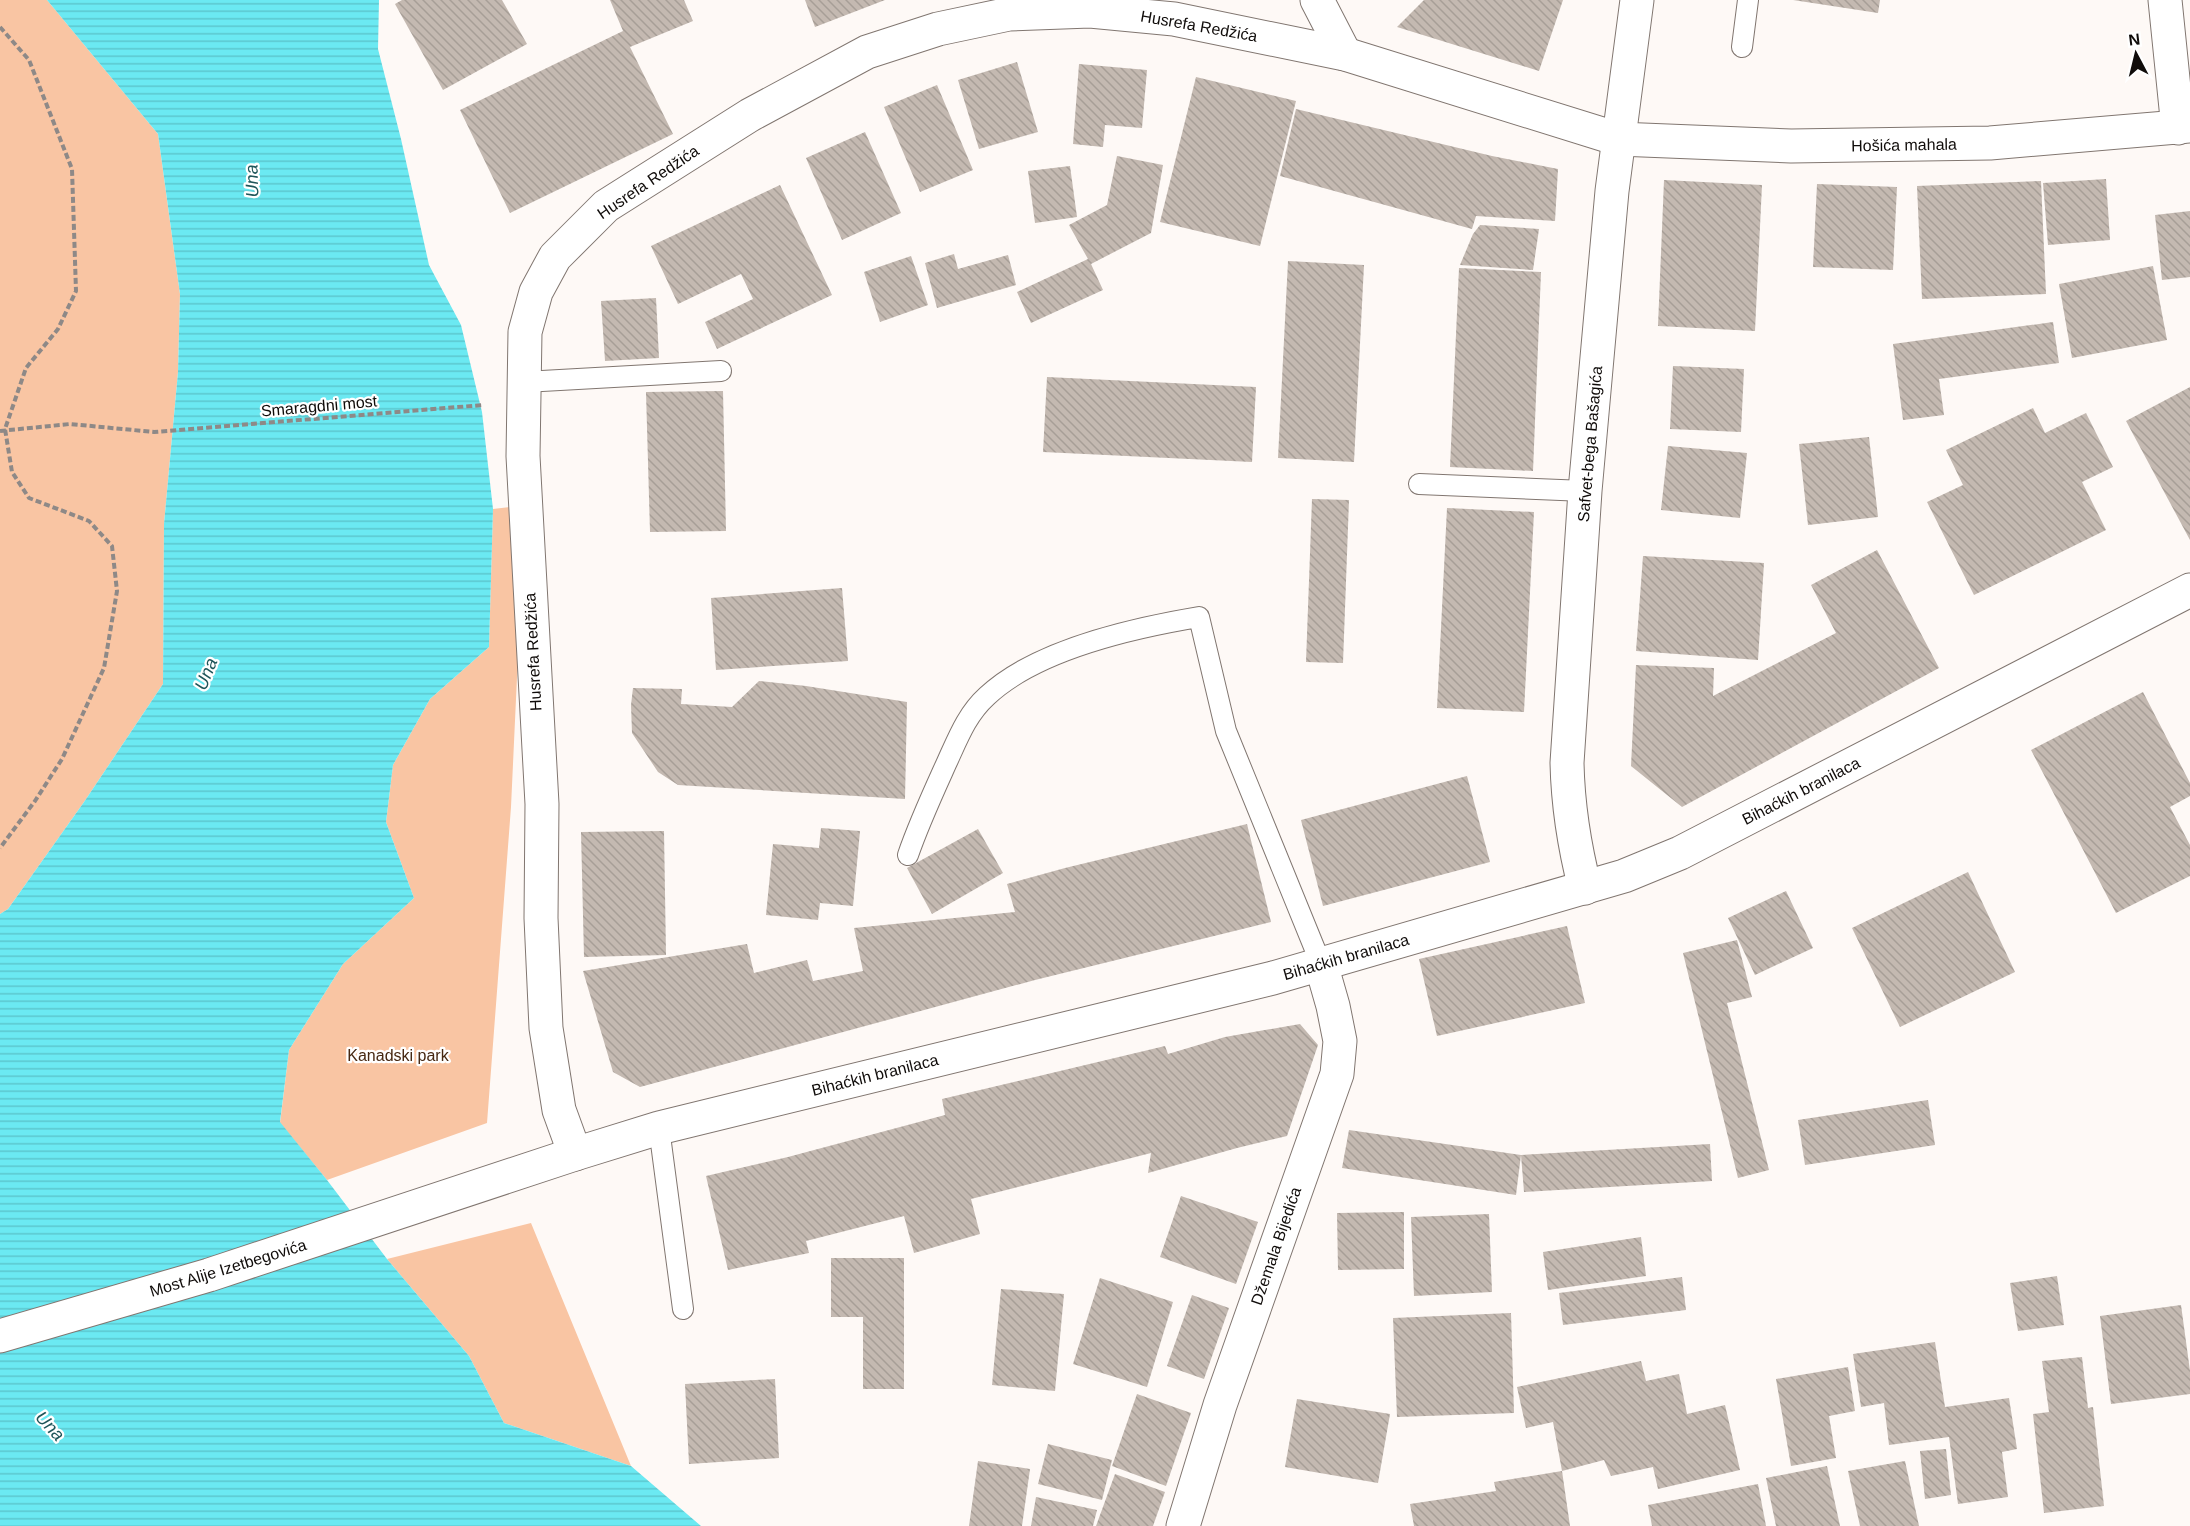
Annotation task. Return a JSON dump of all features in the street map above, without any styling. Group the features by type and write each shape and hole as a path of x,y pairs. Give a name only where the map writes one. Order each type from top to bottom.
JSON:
{"street":[{"path":"1317,0 1345,54"},
{"name":"Safvet-bega Bašagića","path":"1585,888 1574,846 1568,804 1567,763 1586,491 1618,139 1637,0"},
{"path":"2165,0 2184,127"},
{"name":"Husrefa Redžića","path":"574,1154 559,1110 546,1028 541,918 542,804 523,456 525,332 536,292 555,257 606,206 750,115 867,52 938,28 1009,14 1090,11 1173,19 1345,54 1618,139"},
{"name":"Hošića mahala","path":"1618,139 1791,146 1990,143 2184,127"},
{"name":"Bihaćkih branilaca","path":"454,1194 659,1128 1273,978 1624,876 1680,853 2190,590"},
{"name":"Džemala Bijedića","path":"1183,1526 1220,1405 1337,1074 1340,1041 1334,1006 1321,964"},
{"name":"Most Alije Izetbegovića","path":"0,1336 210,1275 454,1194"}],"lane":[{"path":"1742,47 1748,0"},
{"path":"524,382 721,371"},
{"path":"1419,484 1586,491"},
{"path":"908,855 918,824 963,725 986,696 1022,670 1085,644 1153,624 1199,616 1226,730 1321,964"},
{"path":"659,1128 683,1309"}],"path":[{"path":"0,27 29,60 72,169 76,291 58,329 26,368 2,430 12,472 29,498 89,521 112,546 117,591 104,668 62,759 35,801 0,848"},
{"name":"Smaragdni most","path":"2,430 70,424 154,432 485,405"}],"green space":[{"path":"0,0 47,0 158,134 180,294 178,372 164,524 163,684 84,802 8,909 0,914"},
{"name":"Kanadski park","path":"525,505 511,807 487,1123 327,1180 280,1123 289,1050 343,964 414,898 386,822 393,765 430,699 489,647 493,509"},
{"path":"531,1223 631,1466 504,1423 469,1356 387,1259"}],"water":[{"name":"Una","path":"47,0 379,0 378,49 429,265 461,325 482,412 493,509 489,647 430,699 393,765 386,822 414,898 343,964 289,1050 280,1122 387,1259 469,1356 504,1423 631,1466 701,1526 0,1526 0,914 8,909 84,802 163,684 164,524 178,372 180,294 158,134"}],"building":[{"path":"402,0 502,0 527,44 443,90 395,4"},
{"path":"610,0 684,0 693,21 630,47 673,134 510,213 460,110 623,31"},
{"path":"805,0 885,0 815,27"},
{"path":"1424,0 1563,0 1539,71 1397,27"},
{"path":"1793,0 1880,0 1878,13"},
{"path":"1017,62 1038,132 979,149 958,80"},
{"path":"1079,64 1147,70 1142,128 1105,125 1103,147 1073,144"},
{"path":"1196,77 1296,101 1260,246 1160,222"},
{"path":"937,85 973,170 920,192 884,107"},
{"path":"1296,109 1492,156 1558,169 1555,221 1476,216 1472,229 1280,176"},
{"path":"865,132 901,213 842,240 806,158"},
{"path":"1117,156 1163,165 1151,233 1091,264 1103,290 1031,323 1017,292 1088,259 1069,225 1107,205"},
{"path":"1070,166 1077,217 1035,223 1028,171"},
{"path":"2106,179 2110,240 2048,245 2043,183"},
{"path":"1664,180 1762,185 1755,331 1658,326"},
{"path":"2041,181 2046,294 1922,299 1917,186"},
{"path":"1817,184 1897,187 1893,270 1813,267"},
{"path":"780,185 832,295 717,349 705,322 753,299 741,274 678,304 651,246"},
{"path":"2190,211 2190,277 2162,280 2155,215"},
{"path":"1480,225 1539,229 1533,270 1460,265 1473,234"},
{"path":"954,254 958,269 1008,255 1016,285 937,308 925,263"},
{"path":"911,256 928,305 880,322 864,272"},
{"path":"1288,261 1364,265 1354,462 1278,458"},
{"path":"2153,266 2167,340 2072,358 2059,284"},
{"path":"1459,268 1541,272 1533,471 1450,467"},
{"path":"656,298 659,358 605,361 601,301"},
{"path":"2053,322 2059,363 1939,379 1944,415 1903,420 1893,344"},
{"path":"1673,366 1744,369 1741,432 1670,429"},
{"path":"1047,377 1256,387 1252,462 1043,452"},
{"path":"2190,387 2190,540 2126,421"},
{"path":"723,391 726,531 650,532 646,392"},
{"path":"2033,408 2045,433 2086,413 2113,467 2082,482 2106,530 1974,595 1927,502 1963,485 1946,450"},
{"path":"1869,437 1878,517 1808,525 1799,444"},
{"path":"1668,446 1747,453 1740,518 1661,510"},
{"path":"1312,499 1349,500 1343,663 1306,662"},
{"path":"1447,508 1534,512 1524,712 1437,708"},
{"path":"1877,550 1939,668 1682,807 1631,766 1636,665 1714,668 1713,696 1836,633 1811,585"},
{"path":"1643,556 1764,563 1758,660 1636,651"},
{"path":"842,588 848,661 716,670 711,598"},
{"path":"759,681 907,702 905,799 678,785 658,772 632,733 633,688 682,689 681,704 732,707"},
{"path":"2143,692 2190,783 2190,796 2170,807 2190,845 2190,876 2116,913 2031,750"},
{"path":"1467,776 1490,862 1323,906 1301,820"},
{"path":"1247,824 1271,922 1035,980 640,1087 613,1072 583,971 747,944 754,973 807,960 813,981 863,971 854,928 1015,912 1007,884"},
{"path":"821,828 860,831 853,906 820,903 818,920 766,915 773,844 819,848"},
{"path":"978,829 1003,873 932,914 907,868"},
{"path":"664,831 666,955 584,957 581,832"},
{"path":"1968,872 2015,972 1900,1027 1852,928"},
{"path":"1786,891 1813,948 1755,975 1728,918"},
{"path":"1567,926 1585,1003 1437,1036 1419,959"},
{"path":"1737,940 1752,997 1727,1003 1769,1170 1738,1178 1683,953"},
{"path":"1300,1024 1318,1045 1287,1136 1148,1173 1151,1153 971,1199 980,1234 914,1253 904,1216 806,1241 809,1253 728,1270 706,1176 788,1157 945,1115 942,1099 1165,1046 1168,1054 1225,1037"},
{"path":"1928,1100 1935,1145 1805,1165 1798,1120"},
{"path":"1349,1130 1521,1155 1516,1195 1342,1168"},
{"path":"1710,1144 1712,1181 1524,1192 1521,1155"},
{"path":"1181,1196 1258,1222 1236,1284 1160,1257"},
{"path":"1404,1212 1404,1269 1338,1270 1337,1213"},
{"path":"1489,1214 1492,1292 1414,1296 1411,1217"},
{"path":"1641,1237 1646,1276 1548,1290 1543,1252"},
{"path":"831,1258 904,1258 904,1389 863,1389 863,1317 831,1317"},
{"path":"2057,1276 2064,1325 2018,1331 2010,1283"},
{"path":"1682,1277 1686,1310 1563,1325 1559,1293"},
{"path":"1100,1278 1173,1302 1147,1387 1073,1364"},
{"path":"1001,1289 1064,1294 1055,1391 992,1385"},
{"path":"1192,1295 1229,1308 1204,1379 1167,1366"},
{"path":"2181,1305 2190,1371 2190,1394 2111,1404 2100,1316"},
{"path":"1511,1313 1514,1413 1397,1417 1393,1318"},
{"path":"1935,1342 1945,1407 2009,1398 2017,1449 2002,1452 2008,1497 1958,1504 1949,1437 1889,1445 1884,1403 1861,1407 1853,1354"},
{"path":"2082,1357 2088,1408 2093,1407 2104,1506 2044,1513 2033,1414 2049,1412 2042,1361"},
{"path":"1641,1361 1646,1381 1679,1374 1687,1414 1725,1405 1740,1470 1658,1489 1653,1467 1611,1476 1604,1460 1562,1471 1553,1422 1526,1428 1517,1387"},
{"path":"1848,1367 1855,1411 1829,1416 1836,1458 1791,1466 1776,1379"},
{"path":"775,1379 779,1458 689,1464 685,1384"},
{"path":"1137,1394 1191,1413 1166,1486 1112,1466"},
{"path":"1297,1399 1390,1414 1378,1483 1285,1467"},
{"path":"1048,1444 1112,1460 1102,1500 1038,1484"},
{"path":"1946,1449 1951,1495 1925,1499 1920,1451"},
{"path":"978,1461 1030,1469 1022,1526 969,1526"},
{"path":"1905,1461 1919,1526 1860,1526 1848,1471"},
{"path":"1827,1466 1840,1526 1776,1526 1766,1478"},
{"path":"1562,1471 1570,1526 1414,1526 1410,1504 1496,1491 1494,1482"},
{"path":"1115,1474 1165,1492 1153,1526 1096,1526"},
{"path":"1758,1484 1766,1526 1652,1526 1648,1505"},
{"path":"1036,1497 1097,1510 1093,1526 1031,1526"}]}
